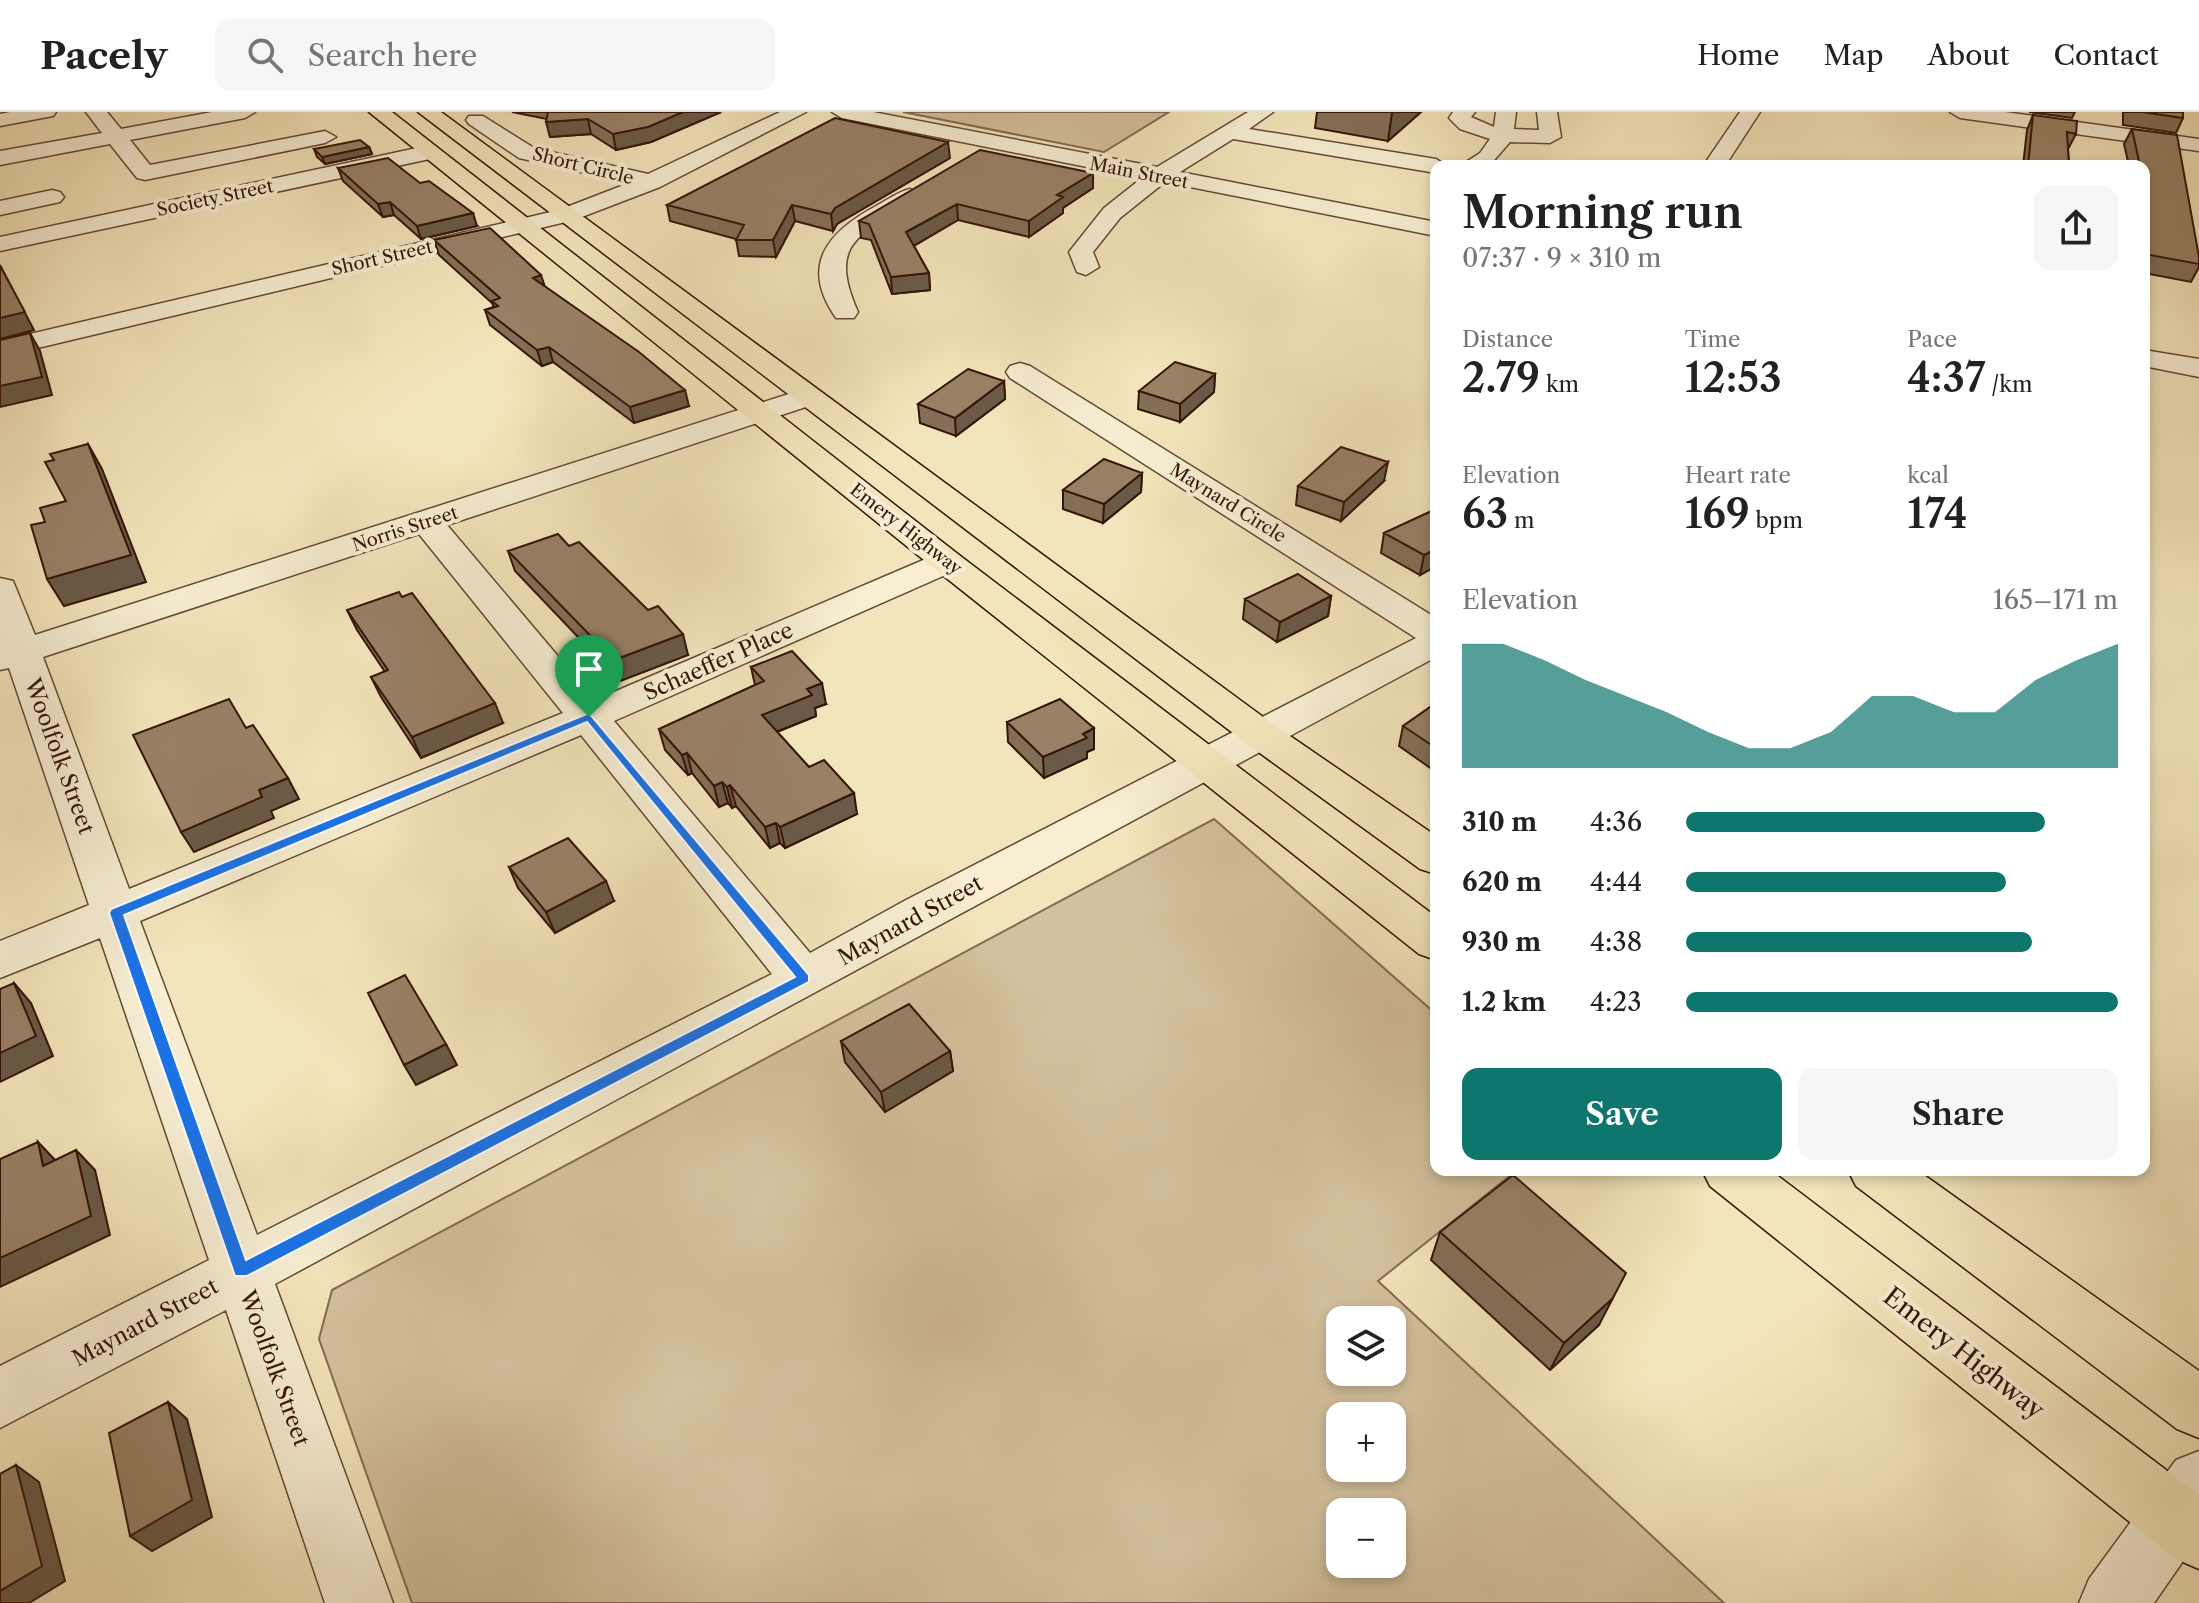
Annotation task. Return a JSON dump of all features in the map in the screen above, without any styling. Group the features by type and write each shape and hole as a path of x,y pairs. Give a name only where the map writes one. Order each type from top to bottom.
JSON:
{"highway":[{"name":"Emery Highway","path":"379,112 947,562 1430,937"},
{"path":"428,112 1260,734 1430,854"},
{"name":"Emery Highway","path":"1737,1176 2191,1512"},
{"path":"1883,1176 2199,1408"}],"street":[{"path":"0,120 46,112"},
{"path":"96,112 145,173 325,137"},
{"path":"0,158 245,112"},
{"name":"Short Street","path":"0,349 566,215 652,182 796,112"},
{"name":"Main Street","path":"842,112 1430,228"},
{"path":"1086,267 1081,252 1087,238 1160,177 1263,112"},
{"path":"1465,112 1459,118 1465,124 1505,135 1550,137 1547,112"},
{"path":"1482,160 1492,154 1505,135 1506,112"},
{"path":"1718,160 1750,112"},
{"path":"1960,112 2100,122 2199,145"},
{"name":"Short Circle","path":"476,120 527,153 652,182"},
{"path":"2098,154 2100,122"},
{"path":"1229,132 1430,165"},
{"path":"969,160 994,144"},
{"name":"Society Street","path":"0,244 431,152"},
{"path":"845,312 832,287 833,252 837,244 848,232 931,183"},
{"path":"0,208 52,197"},
{"path":"2150,359 2199,368"},
{"name":"Maynard Circle","path":"1020,372 1430,630"},
{"name":"Norris Street","path":"11,655 808,397"},
{"path":"427,522 804,979"},
{"name":"Schaeffer Place","path":"0,960 589,717 947,562"},
{"name":"Woolfolk Street","path":"0,589 11,655 116,913 359,1603"},
{"name":"Maynard Street","path":"0,1398 804,979 922,912 1430,645"},
{"path":"2113,1603 2191,1512"}],"shaded area":[{"path":"903,112 1169,112 1104,152"},
{"path":"1214,819 1430,1009 1430,1176 1509,1176 1378,1281 1405,1306 1326,1306 1326,1386 1406,1386 1406,1307 1724,1603 412,1603 319,1339 332,1290"}],"building":[{"path":"548,112 683,112 648,127 613,134 588,119 546,122"},
{"path":"2142,112 2183,112 2183,118"},
{"path":"2033,115 2077,121 2076,134 2067,132 2069,160 2029,160"},
{"path":"835,118 948,142 835,208 831,214 792,205 773,240 736,240 744,225 667,205"},
{"path":"2132,129 2177,135 2199,264 2150,255 2150,160 2139,160"},
{"path":"360,140 369,147 322,157 314,149"},
{"path":"980,150 1093,173 1057,195 1063,197 1029,221 957,204 906,232 929,273 891,277 869,224 859,221"},
{"path":"388,158 420,183 429,181 473,213 417,226 390,202 378,204 338,168"},
{"path":"490,228 541,275 533,278 639,352 685,390 630,407 549,347 537,350 485,310 498,306 492,301 500,298 434,240"},
{"path":"0,266 25,312 0,318"},
{"path":"30,333 42,377 0,386 0,340"},
{"path":"1175,362 1215,374 1180,404 1139,391"},
{"path":"968,369 1004,381 955,418 918,404"},
{"path":"88,444 131,555 47,579 31,525 45,522 40,508 66,501 45,462 54,460 50,454"},
{"path":"1341,447 1388,462 1344,502 1298,486"},
{"path":"1104,459 1142,473 1104,504 1063,490"},
{"path":"1430,512 1430,552 1424,555 1384,533"},
{"path":"558,534 569,546 579,542 648,610 658,606 683,634 614,660 508,551"},
{"path":"1298,574 1331,596 1280,622 1245,599"},
{"path":"399,592 402,597 412,593 495,703 412,737 371,677 388,670 347,610"},
{"path":"792,651 822,683 807,689 812,695 762,715 809,767 824,760 854,793 780,827 776,823 765,827 730,785 727,787 722,782 714,786 687,753 682,755 659,729 764,681 751,667"},
{"path":"229,699 246,728 253,725 288,778 259,790 262,797 181,832 133,735"},
{"path":"1060,699 1094,728 1083,734 1087,738 1043,757 1007,722"},
{"path":"1430,707 1430,744 1403,726"},
{"path":"568,838 606,881 546,912 509,867"},
{"path":"405,975 446,1044 404,1065 368,993"},
{"path":"14,983 36,1036 0,1053 0,989"},
{"path":"909,1004 950,1051 881,1092 841,1041"},
{"path":"38,1142 43,1166 76,1150 91,1216 0,1258 0,1159"},
{"path":"1514,1176 1626,1273 1613,1298 1564,1343 1440,1232"},
{"path":"168,1402 192,1500 130,1536 109,1433"},
{"path":"16,1465 42,1566 0,1591 0,1474"}],"route":[{"path":"589,717 804,979 241,1271 116,913 589,717"}]}
